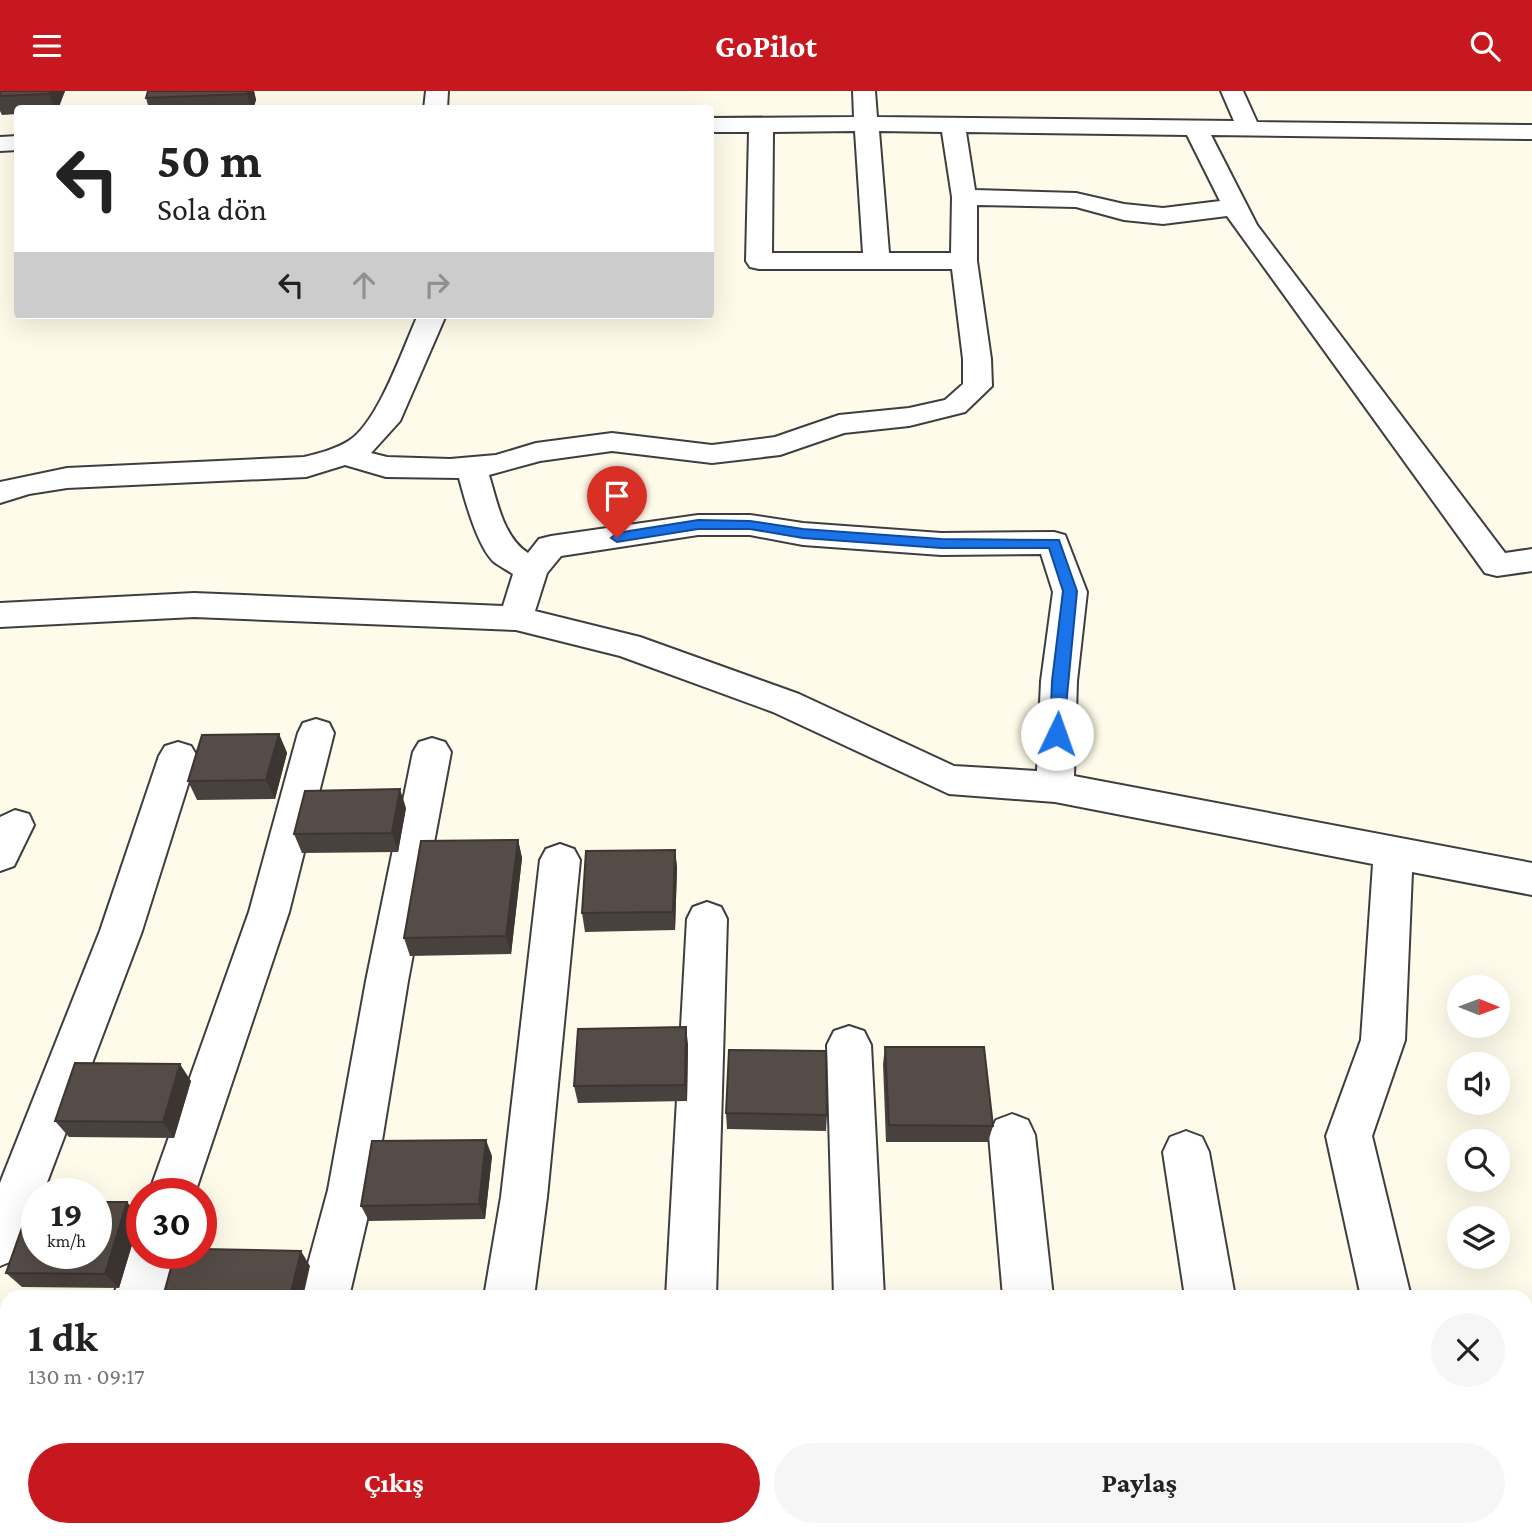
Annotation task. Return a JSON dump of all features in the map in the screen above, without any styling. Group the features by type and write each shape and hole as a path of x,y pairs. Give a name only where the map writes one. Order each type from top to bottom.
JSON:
{"street":[{"path":"864,91 876,259"},
{"path":"1233,91 1250,128"},
{"path":"761,124 759,261 964,261"},
{"path":"714,125 868,124 1532,132"},
{"path":"345,455 386,467 471,467 499,464 536,452 612,442 712,454 780,446 839,424 909,417 955,407 977,386 977,359 964,261 964,197 953,125"},
{"path":"1195,127 1245,226 1497,565 1532,560"},
{"path":"964,197 1076,200 1124,212 1163,216 1235,208"},
{"path":"0,493 25,485 68,478 306,467 345,455 363,445 385,421 430,319"},
{"path":"471,467 485,516 504,553 531,571"},
{"path":"516,618 531,571 551,547 698,524 750,525 803,534 941,544 1054,543 1070,591 1059,681 1055,787"},
{"path":"0,615 194,605 516,618 628,646 786,703 949,780 1055,787 1532,879"},
{"path":"177,1178 269,912 316,733"},
{"path":"326,1290 351,1190 387,981 432,752"},
{"path":"0,1243 121,931 178,757"},
{"path":"1384,1290 1349,1136 1383,1040 1393,851"},
{"path":"510,1290 524,1197 560,860"},
{"path":"691,1290 707,919"},
{"path":"849,1045 859,1290"},
{"path":"1012,1135 1027,1290"},
{"path":"1186,1152 1209,1290"},
{"path":"140,1290 147,1269"}],"building":[{"path":"0,91 51,91 49,94 0,96"},
{"path":"148,91 248,91 247,94 146,98"},
{"path":"279,734 266,780 188,781 202,735"},
{"path":"400,789 392,833 294,834 305,791"},
{"path":"518,840 506,936 404,938 421,841"},
{"path":"675,850 673,912 582,913 586,851"},
{"path":"686,1027 685,1085 574,1086 578,1029"},
{"path":"885,1047 984,1047 993,1126 889,1125"},
{"path":"729,1050 826,1051 827,1115 726,1113"},
{"path":"75,1063 180,1064 163,1122 55,1121"},
{"path":"486,1140 479,1204 361,1206 372,1141"},
{"path":"112,1202 126,1202 112,1251"},
{"path":"21,1230 21,1269 107,1269 105,1274 6,1273"},
{"path":"217,1249 301,1251 292,1290 165,1290 171,1269 217,1269"}],"route":[{"path":"617,538 698,524 750,525 803,534 941,544 1054,543 1070,591 1059,681 1057,734"}]}
